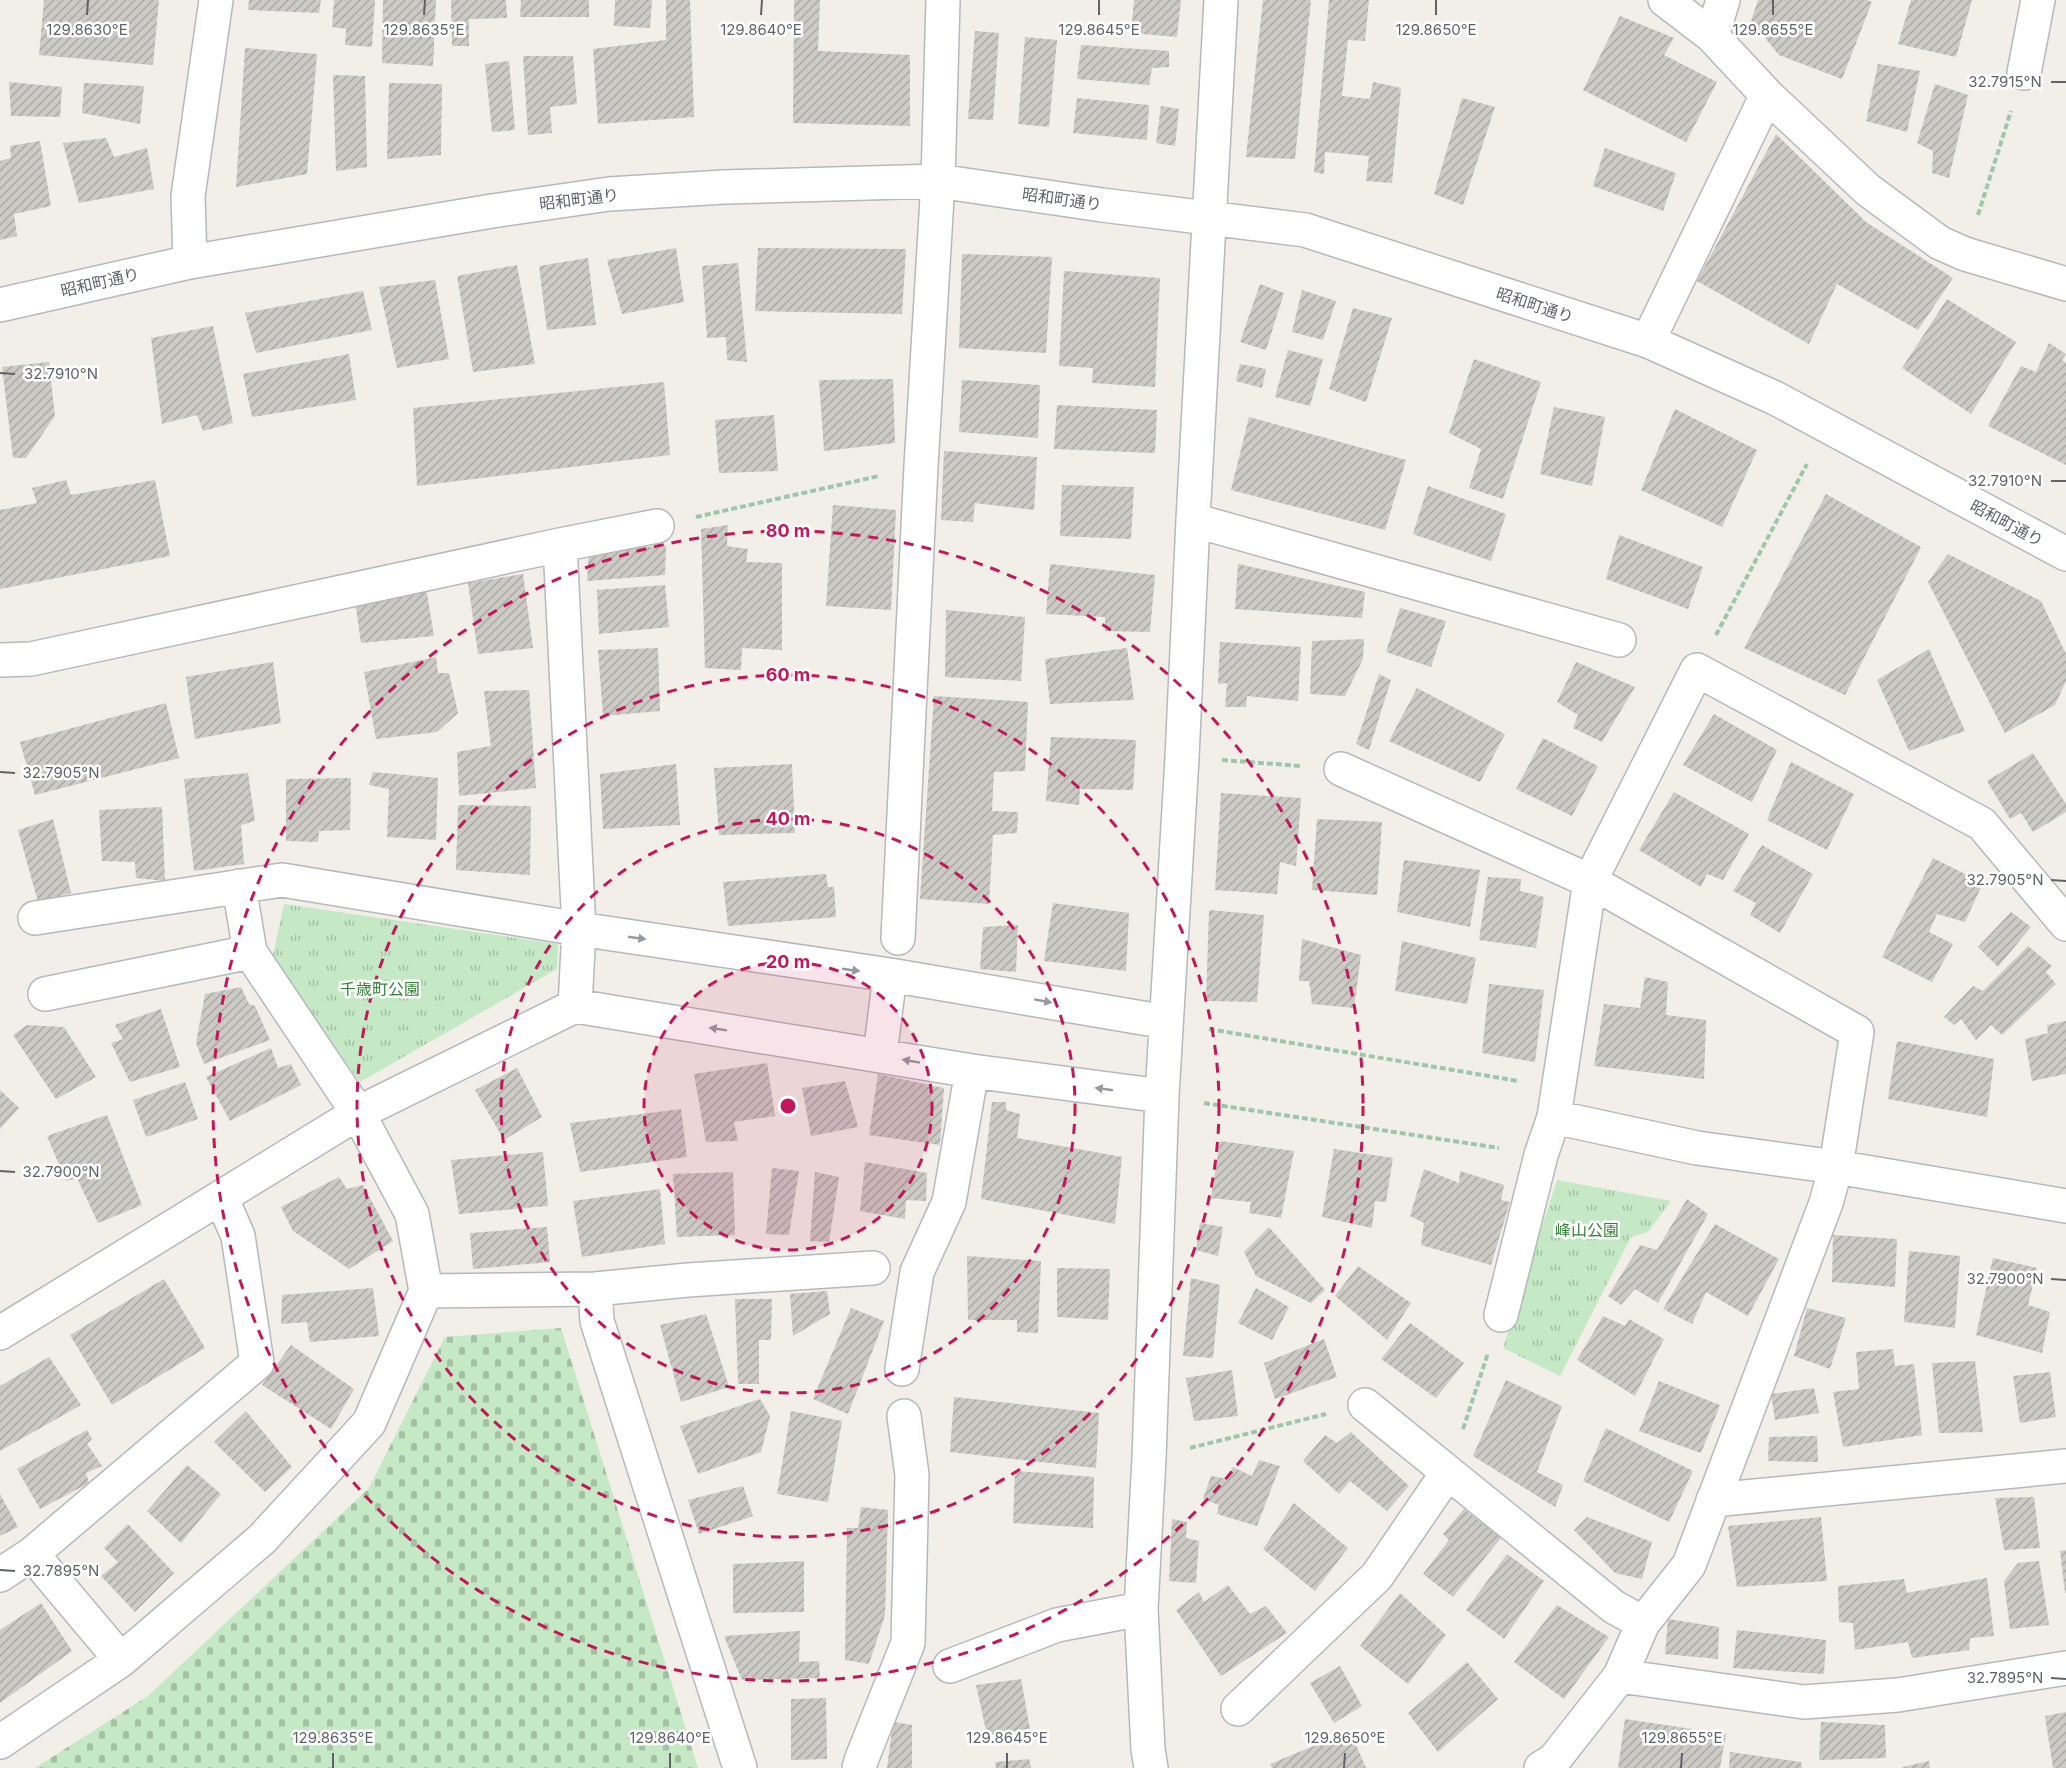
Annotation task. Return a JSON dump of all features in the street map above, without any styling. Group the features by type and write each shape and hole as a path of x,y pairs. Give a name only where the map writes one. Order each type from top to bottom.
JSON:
{"street":[{"path":"190,262 188,196 216,0"},
{"path":"898,938 921,466 938,180 944,0"},
{"path":"1151,1768 1148,1749 1141,1609 1149,1458 1162,1096 1182,758 1221,0"},
{"path":"1665,0 1712,36 1767,95 1868,190 1940,243 1965,254 2066,284"},
{"path":"1712,36 1723,0"},
{"path":"2024,73 2038,0"},
{"path":"1648,341 1767,95"},
{"name":"昭和町通り","path":"0,305 190,262 492,211 609,194 724,187 938,180 1209,219 1305,230 1648,341 1776,398 2066,554"},
{"path":"1193,519 1618,640"},
{"path":"0,660 31,659 657,526"},
{"path":"561,545 579,930 575,1006"},
{"path":"1501,1315 1541,1155 1554,1117 1590,881 1697,670 1982,824 2066,924"},
{"path":"1341,769 1590,881 1857,1032 1836,1167 1826,1203 1689,1565 1642,1623 1620,1676 1554,1760 1541,1768"},
{"path":"35,918 282,880 579,930 890,975 1166,1022"},
{"path":"0,1742 121,1660 262,1539 369,1423 426,1291 411,1214 358,1113 250,952 239,886"},
{"path":"45,994 250,952"},
{"path":"880,1055 890,975"},
{"path":"0,1333 358,1113 575,1006 972,1071 1162,1096"},
{"path":"902,1369 917,1272 949,1202 972,1071"},
{"path":"1554,1117 1697,1148 1836,1167 2066,1206"},
{"path":"0,1575 32,1554 257,1364 238,1236 221,1197"},
{"path":"426,1291 595,1289 688,1280 873,1268"},
{"path":"595,1289 597,1321 740,1768"},
{"path":"1365,1405 1614,1607 1642,1623"},
{"path":"860,1768 908,1643 912,1475 904,1416"},
{"path":"1713,1500 2066,1466"},
{"path":"1238,1709 1377,1576 1448,1472"},
{"path":"32,1554 121,1660"},
{"path":"950,1666 1057,1625 1141,1609"},
{"path":"1620,1676 1804,1702 1898,1695 2066,1668"}],"path":[{"path":"1965,254 2024,73"},
{"path":"1697,670 1827,426"},
{"path":"657,526 921,466"},
{"path":"1182,758 1341,769"},
{"path":"1166,1022 1529,1083 1560,1085"},
{"path":"1162,1096 1541,1155"},
{"path":"1448,1472 1501,1315"},
{"path":"1149,1458 1365,1405"}],"green space":[{"name":"千歳町公園","path":"284,904 558,944 557,969 360,1082 272,960"},
{"name":"峰山公園","path":"1557,1180 1671,1201 1648,1232 1631,1237 1560,1376 1503,1348"},
{"path":"561,1328 698,1768 35,1768 148,1696 369,1488 445,1337"}],"building":[{"path":"44,0 159,0 153,65 39,55"},
{"path":"249,0 321,0 319,13 248,10"},
{"path":"334,0 375,0 372,47 345,45 346,29 332,27"},
{"path":"383,0 436,0 433,66 382,63"},
{"path":"451,0 506,0 507,18 469,19 469,46 452,46"},
{"path":"521,0 589,0 589,17 520,17"},
{"path":"615,0 652,0 650,28 614,26"},
{"path":"666,0 690,0 694,117 598,124 593,49 666,40"},
{"path":"794,0 820,0 818,51 910,55 910,126 793,123"},
{"path":"1134,0 1181,0 1177,37 1131,33"},
{"path":"1263,0 1311,0 1295,159 1246,157"},
{"path":"1329,0 1369,0 1365,41 1348,40 1342,96 1370,99 1373,82 1401,88 1392,183 1366,181 1369,156 1325,152 1324,174 1314,172"},
{"path":"1758,0 1867,0 1872,2 1842,79 1779,55 1751,21"},
{"path":"1911,0 1972,0 1956,57 1898,44"},
{"path":"1620,16 1674,38 1664,55 1717,82 1686,142 1583,90"},
{"path":"975,31 999,33 993,120 968,119"},
{"path":"1025,37 1057,40 1049,127 1018,124"},
{"path":"1081,45 1169,51 1169,67 1152,68 1149,85 1077,79"},
{"path":"245,48 317,54 307,174 236,187"},
{"path":"523,56 573,56 577,104 550,107 552,133 528,135"},
{"path":"509,61 515,130 492,132 485,64"},
{"path":"1878,64 1920,71 1907,132 1866,121"},
{"path":"333,75 365,76 367,167 336,171"},
{"path":"9,82 62,87 60,117 11,116"},
{"path":"84,83 144,86 140,124 82,113"},
{"path":"389,83 442,84 441,155 387,159"},
{"path":"1935,84 1968,95 1949,178 1932,173 1933,151 1917,143"},
{"path":"1077,98 1149,105 1147,140 1073,133"},
{"path":"1462,98 1495,107 1463,205 1434,194"},
{"path":"1161,106 1179,109 1175,146 1156,143"},
{"path":"1776,134 1866,222 1953,278 1918,330 1837,284 1809,344 1697,281"},
{"path":"106,138 114,157 147,148 154,189 79,203 63,143"},
{"path":"40,141 51,206 14,214 17,236 0,240 0,161 11,158 10,146"},
{"path":"1605,148 1676,173 1663,211 1593,186"},
{"path":"676,248 684,302 622,314 607,260"},
{"path":"758,248 906,249 902,314 755,311"},
{"path":"962,254 1052,257 1046,353 959,348"},
{"path":"588,258 596,325 547,330 539,266"},
{"path":"738,263 747,362 727,360 726,337 707,338 702,266"},
{"path":"517,265 535,364 473,372 457,276"},
{"path":"1064,271 1160,278 1155,387 1092,383 1093,368 1059,366"},
{"path":"435,280 449,359 397,368 379,287"},
{"path":"1260,284 1284,293 1266,350 1240,342"},
{"path":"1302,290 1336,301 1323,340 1292,332"},
{"path":"363,291 372,330 256,353 245,313"},
{"path":"1947,299 2016,342 1971,414 1902,368"},
{"path":"1353,308 1392,318 1366,402 1329,389"},
{"path":"213,326 233,423 203,431 197,415 162,424 151,338"},
{"path":"2049,343 2066,354 2062,360 2066,363 2066,465 1988,426 2021,366 2036,372"},
{"path":"1288,350 1323,359 1310,406 1275,397"},
{"path":"349,354 356,400 252,417 243,374"},
{"path":"1474,359 1541,382 1503,499 1469,488 1481,449 1449,433"},
{"path":"49,362 55,416 26,458 13,458 2,367"},
{"path":"1240,364 1266,369 1262,388 1236,381"},
{"path":"893,379 895,443 824,451 819,380"},
{"path":"962,380 1040,385 1038,438 959,432"},
{"path":"664,382 670,455 417,486 413,408"},
{"path":"1057,405 1157,410 1155,453 1054,449"},
{"path":"1554,407 1605,417 1592,486 1540,474"},
{"path":"1675,409 1757,450 1722,527 1641,490"},
{"path":"774,415 778,471 719,473 715,420"},
{"path":"1249,417 1406,460 1385,530 1231,490"},
{"path":"944,451 1037,457 1034,510 975,503 973,522 941,520"},
{"path":"66,480 71,495 155,480 170,556 0,589 0,510 37,503 32,488"},
{"path":"1062,485 1134,487 1131,539 1060,536"},
{"path":"1428,486 1506,514 1491,561 1413,534"},
{"path":"1826,494 1921,547 1845,695 1744,648"},
{"path":"833,505 896,510 891,610 826,606"},
{"path":"728,525 727,546 748,549 746,562 782,563 782,650 742,648 741,670 705,668 701,529"},
{"path":"1619,535 1703,567 1688,609 1606,579"},
{"path":"666,546 665,575 587,581 589,550"},
{"path":"1948,554 2041,601 2066,654 2066,681 2055,705 2005,733 1928,582"},
{"path":"1050,564 1155,575 1150,632 1105,631 1105,617 1046,614"},
{"path":"1238,564 1365,592 1362,618 1235,609"},
{"path":"523,574 533,648 478,654 468,583"},
{"path":"665,585 669,627 599,634 597,590"},
{"path":"426,587 434,636 361,643 355,601"},
{"path":"1400,608 1446,621 1431,667 1386,652"},
{"path":"946,610 1025,617 1021,681 945,677"},
{"path":"1364,639 1363,659 1345,696 1310,694 1312,641"},
{"path":"1220,642 1301,647 1298,701 1247,696 1246,707 1225,707 1227,683 1218,684"},
{"path":"658,648 660,711 603,716 598,650"},
{"path":"1127,648 1134,700 1050,704 1045,659"},
{"path":"1929,649 1965,731 1909,751 1877,680"},
{"path":"436,657 438,673 449,673 458,713 437,732 376,739 364,672"},
{"path":"273,662 281,723 195,739 186,677"},
{"path":"1576,662 1635,687 1602,742 1573,728 1578,715 1557,702"},
{"path":"1379,674 1391,680 1369,750 1356,744"},
{"path":"1417,688 1505,734 1480,782 1389,741"},
{"path":"529,690 536,788 459,796 457,752 491,746 484,691"},
{"path":"934,696 1028,702 1025,771 994,772 992,811 1018,812 1017,833 993,835 989,904 920,899"},
{"path":"166,703 179,758 35,795 20,742"},
{"path":"1714,714 1777,750 1752,802 1683,765"},
{"path":"1051,737 1136,740 1133,790 1080,789 1079,805 1046,801"},
{"path":"1543,738 1598,766 1572,816 1516,789"},
{"path":"2033,753 2066,804 2066,812 2033,832 2021,813 2010,819 1987,781"},
{"path":"1791,762 1854,794 1827,850 1767,820"},
{"path":"676,764 680,825 603,829 600,774"},
{"path":"792,764 795,833 719,835 714,768"},
{"path":"373,772 438,778 436,840 387,837 389,789 369,785"},
{"path":"248,773 255,821 241,825 244,864 194,871 184,779"},
{"path":"351,778 350,830 319,831 318,842 286,841 286,779"},
{"path":"1674,792 1749,834 1723,880 1707,874 1701,887 1639,850"},
{"path":"1221,793 1301,798 1296,866 1280,862 1277,894 1215,890"},
{"path":"458,805 531,806 530,875 456,870"},
{"path":"162,807 165,881 136,878 135,862 102,861 99,810"},
{"path":"53,819 71,893 38,902 18,830"},
{"path":"1317,819 1382,822 1377,895 1312,890"},
{"path":"1762,845 1813,874 1780,933 1750,915 1756,903 1733,891"},
{"path":"1933,858 1983,883 1965,922 1937,914 1929,932 1953,944 1932,982 1882,957"},
{"path":"1404,860 1480,870 1470,927 1397,912"},
{"path":"826,874 828,887 834,887 836,917 728,926 723,882"},
{"path":"1488,877 1521,879 1520,891 1544,897 1536,948 1479,940"},
{"path":"1053,903 1129,913 1126,971 1044,961"},
{"path":"1209,910 1264,915 1257,1002 1206,1001"},
{"path":"2011,912 2031,927 1998,967 1978,947"},
{"path":"1018,925 1016,972 980,969 983,927"},
{"path":"1302,939 1361,955 1354,1008 1312,1004 1309,981 1299,981"},
{"path":"1402,941 1476,958 1467,1004 1395,991"},
{"path":"2028,946 2052,966 2046,972 2056,984 2002,1035 1991,1025 1976,1040 1961,1019 1954,1025 1944,1017 1973,986 1983,991"},
{"path":"1645,977 1668,982 1666,1015 1706,1020 1704,1079 1594,1066 1604,1004 1640,1008"},
{"path":"1489,984 1544,990 1535,1062 1482,1053"},
{"path":"241,987 249,1004 255,1006 270,1040 204,1064 196,1043 205,994"},
{"path":"161,1009 180,1067 130,1082 111,1043 123,1039 115,1025"},
{"path":"2066,1021 2066,1074 2032,1081 2025,1039 2048,1033 2047,1025"},
{"path":"27,1025 64,1027 96,1077 56,1099 13,1035"},
{"path":"1897,1041 1994,1059 1987,1117 1888,1099"},
{"path":"271,1048 278,1068 291,1064 301,1085 230,1121 206,1077"},
{"path":"767,1063 775,1116 734,1122 738,1141 706,1142 694,1074"},
{"path":"517,1068 542,1117 504,1140 475,1090"},
{"path":"878,1074 944,1088 940,1145 869,1135"},
{"path":"845,1081 858,1127 811,1136 802,1088"},
{"path":"185,1082 198,1119 146,1137 133,1100"},
{"path":"0,1090 19,1108 0,1129"},
{"path":"992,1102 1006,1102 1006,1110 1020,1114 1017,1138 1122,1157 1115,1224 981,1199"},
{"path":"681,1109 687,1157 580,1172 570,1123"},
{"path":"107,1115 142,1205 98,1223 77,1178 66,1181 47,1136"},
{"path":"1220,1141 1294,1151 1281,1218 1249,1213 1251,1202 1211,1198"},
{"path":"1334,1149 1393,1158 1386,1202 1375,1201 1372,1228 1322,1217"},
{"path":"543,1152 548,1206 459,1214 451,1160"},
{"path":"865,1162 927,1173 926,1201 906,1200 905,1219 860,1211"},
{"path":"772,1168 799,1171 789,1235 766,1234"},
{"path":"1424,1169 1459,1183 1460,1171 1504,1185 1501,1200 1510,1202 1491,1265 1421,1245 1424,1223 1410,1216"},
{"path":"733,1172 735,1235 677,1237 673,1174"},
{"path":"815,1172 839,1177 829,1242 810,1241"},
{"path":"339,1177 347,1189 363,1185 393,1241 349,1269 293,1231 281,1207"},
{"path":"660,1189 665,1244 582,1257 573,1201"},
{"path":"1687,1199 1708,1214 1658,1303 1635,1289 1621,1305 1608,1296 1640,1245 1657,1250"},
{"path":"1200,1223 1223,1227 1218,1256 1196,1250"},
{"path":"1715,1224 1779,1259 1748,1316 1706,1292 1692,1324 1663,1309"},
{"path":"547,1227 550,1262 473,1269 470,1233"},
{"path":"1269,1227 1325,1290 1311,1303 1256,1276 1244,1252"},
{"path":"1833,1235 1897,1239 1895,1287 1832,1282"},
{"path":"1909,1251 1960,1256 1955,1328 1904,1322"},
{"path":"967,1256 1041,1261 1038,1333 1017,1332 1017,1320 968,1320"},
{"path":"1993,1258 2037,1268 2028,1305 2050,1312 2042,1353 1976,1335"},
{"path":"1358,1266 1411,1303 1387,1340 1335,1296"},
{"path":"1057,1268 1110,1269 1108,1320 1057,1317"},
{"path":"1191,1278 1220,1285 1213,1358 1183,1356"},
{"path":"164,1279 205,1348 112,1405 70,1335"},
{"path":"373,1288 379,1336 310,1342 307,1322 281,1324 282,1295"},
{"path":"1256,1288 1289,1307 1272,1340 1238,1323"},
{"path":"827,1291 830,1314 793,1336 790,1294"},
{"path":"735,1299 772,1299 771,1340 759,1340 759,1384 738,1384"},
{"path":"851,1308 884,1321 848,1414 813,1399"},
{"path":"1807,1308 1846,1318 1830,1369 1794,1356"},
{"path":"706,1314 729,1387 681,1402 660,1325"},
{"path":"1603,1316 1625,1326 1629,1319 1664,1339 1635,1396 1577,1360"},
{"path":"1410,1323 1464,1363 1436,1398 1381,1359"},
{"path":"1324,1339 1337,1377 1275,1399 1264,1363"},
{"path":"291,1345 354,1389 331,1429 262,1385"},
{"path":"1893,1349 1895,1366 1914,1364 1922,1435 1843,1447 1833,1392 1859,1389 1856,1352"},
{"path":"49,1357 81,1405 0,1451 0,1386"},
{"path":"1975,1361 1983,1432 1939,1433 1932,1363"},
{"path":"1232,1370 1238,1416 1194,1421 1186,1378"},
{"path":"2050,1372 2056,1417 2020,1423 2013,1376"},
{"path":"1506,1380 1562,1406 1537,1472 1563,1485 1555,1507 1473,1456"},
{"path":"1659,1381 1720,1405 1701,1453 1639,1431"},
{"path":"1814,1388 1819,1413 1775,1420 1771,1394"},
{"path":"954,1397 1099,1413 1096,1468 950,1452"},
{"path":"760,1399 770,1416 761,1452 698,1474 680,1426"},
{"path":"246,1411 292,1467 265,1492 214,1442"},
{"path":"791,1411 842,1421 828,1502 777,1494"},
{"path":"1606,1428 1693,1471 1669,1522 1583,1481"},
{"path":"87,1430 92,1439 87,1444 102,1466 86,1473 89,1483 40,1509 17,1469"},
{"path":"1351,1432 1409,1486 1387,1511 1350,1481 1339,1494 1303,1461 1325,1435 1337,1443"},
{"path":"1817,1436 1818,1462 1768,1461 1769,1437"},
{"path":"1259,1460 1280,1466 1257,1526 1217,1514 1219,1505 1203,1499 1211,1476 1227,1479 1233,1467 1252,1476"},
{"path":"187,1465 221,1494 181,1543 147,1511"},
{"path":"1015,1471 1094,1477 1093,1528 1013,1523"},
{"path":"743,1486 753,1516 699,1534 688,1500"},
{"path":"0,1494 18,1527 0,1536"},
{"path":"2034,1497 2040,1548 2004,1550 1995,1498"},
{"path":"1294,1503 1348,1548 1315,1591 1263,1549"},
{"path":"861,1507 888,1510 885,1615 869,1664 845,1660 847,1528 858,1528"},
{"path":"1464,1509 1501,1538 1453,1597 1423,1574 1449,1540 1443,1534"},
{"path":"1587,1517 1652,1542 1642,1579 1615,1573 1574,1530"},
{"path":"1821,1517 1827,1581 1737,1587 1728,1526"},
{"path":"1172,1519 1187,1522 1186,1538 1199,1541 1196,1583 1169,1581"},
{"path":"128,1524 174,1573 135,1612 101,1576 118,1562 104,1548"},
{"path":"2066,1550 2066,1593 2065,1593 2060,1551"},
{"path":"1507,1554 1544,1581 1504,1639 1466,1610"},
{"path":"804,1561 804,1612 733,1613 733,1564"},
{"path":"2039,1561 2049,1625 2010,1629 2004,1581 2018,1563"},
{"path":"1987,1578 1994,1636 1970,1638 1969,1650 1912,1658 1908,1642 1855,1650 1853,1623 1839,1622 1838,1586 1904,1579 1907,1593"},
{"path":"1228,1585 1250,1614 1266,1606 1287,1633 1221,1676 1176,1610 1199,1592 1204,1602"},
{"path":"1400,1593 1446,1635 1408,1684 1360,1646"},
{"path":"41,1603 72,1651 0,1703 0,1630"},
{"path":"1557,1605 1609,1637 1564,1699 1514,1662"},
{"path":"1668,1619 1719,1627 1718,1659 1665,1654"},
{"path":"1737,1630 1826,1640 1824,1674 1733,1668"},
{"path":"800,1631 799,1662 819,1661 820,1678 742,1680 724,1636"},
{"path":"1467,1662 1498,1699 1438,1752 1408,1713"},
{"path":"1340,1666 1362,1706 1334,1723 1310,1683"},
{"path":"1021,1679 1030,1729 987,1735 976,1685"},
{"path":"826,1698 827,1759 791,1760 791,1699"},
{"path":"2066,1712 2066,1768 2053,1768 2045,1716"},
{"path":"1625,1719 1726,1734 1720,1768 1618,1768"},
{"path":"893,1722 912,1725 912,1768 887,1768"},
{"path":"1821,1722 1885,1725 1886,1758 1819,1760"},
{"path":"1350,1731 1366,1768 1272,1768 1270,1764"},
{"path":"1730,1752 1801,1762 1802,1768 1729,1768"},
{"path":"1029,1759 1031,1768 996,1768 995,1762"},
{"path":"1929,1761 1930,1768 1903,1768 1903,1767"}]}
